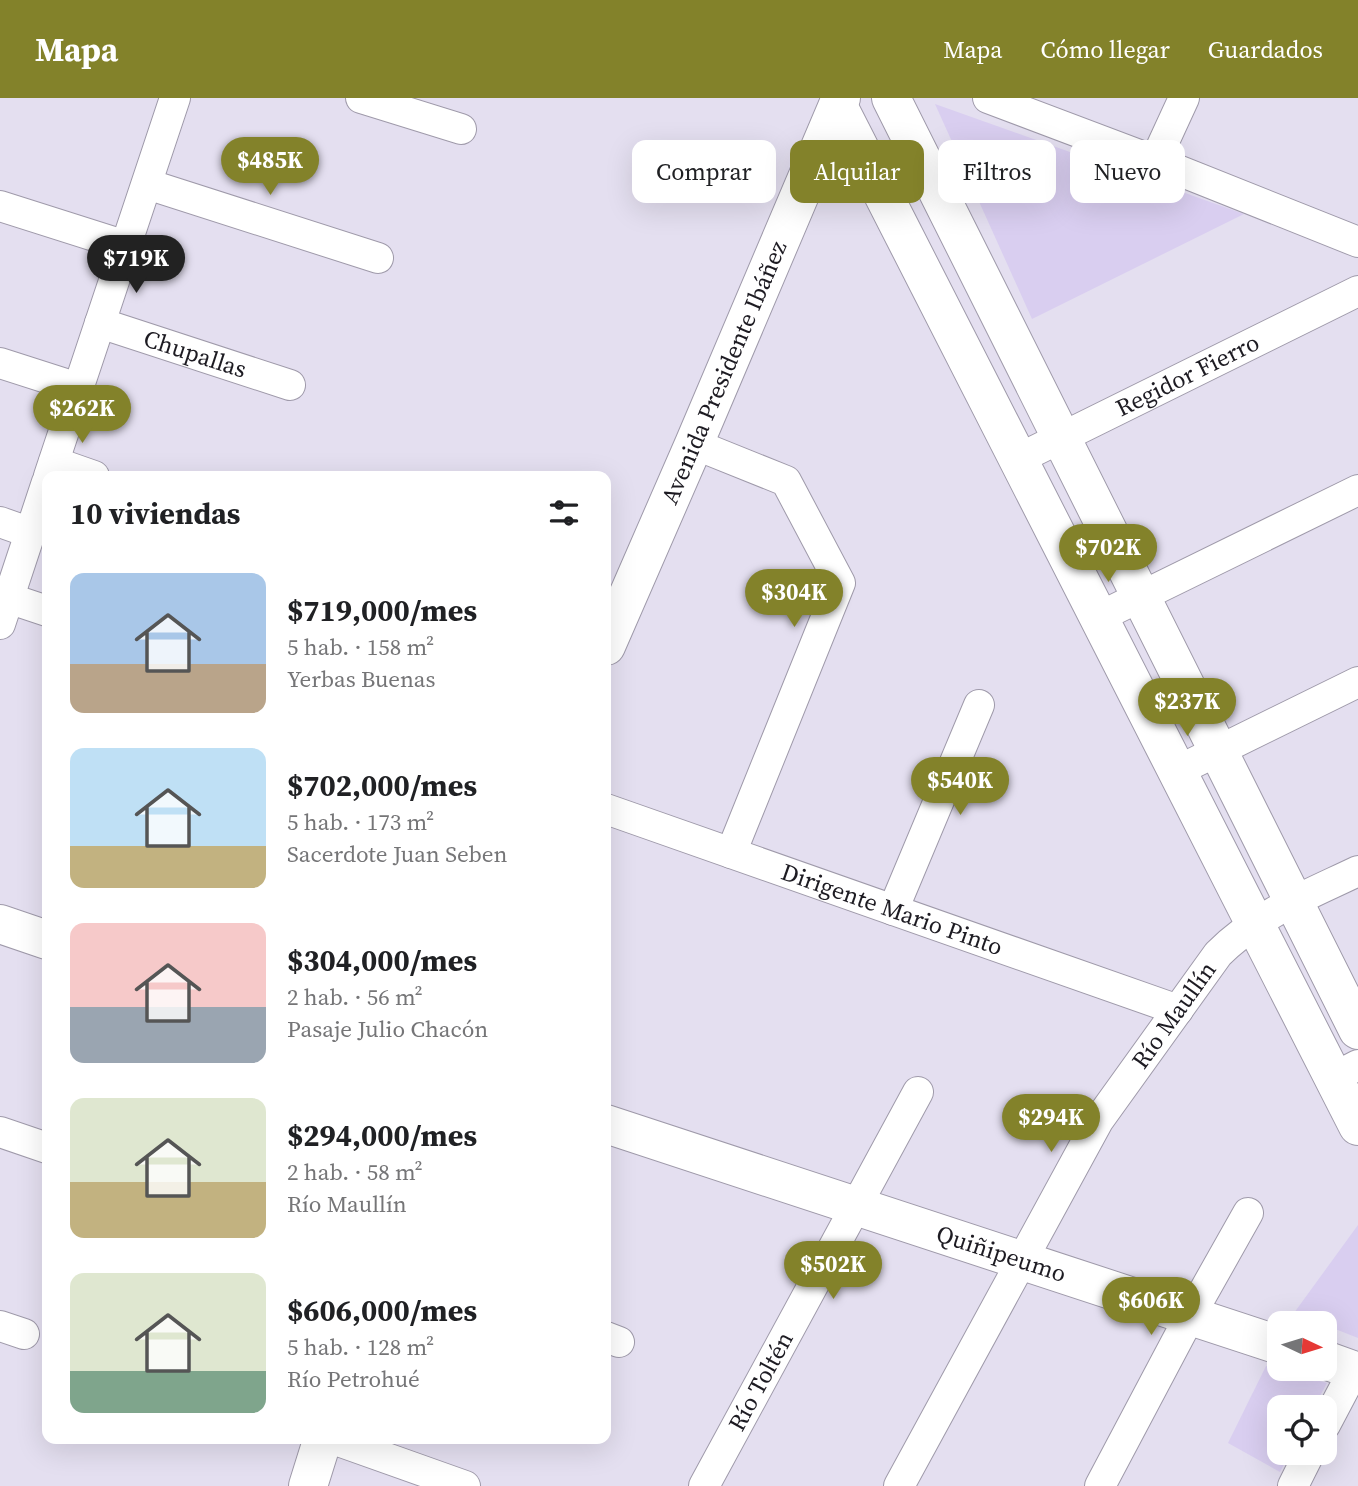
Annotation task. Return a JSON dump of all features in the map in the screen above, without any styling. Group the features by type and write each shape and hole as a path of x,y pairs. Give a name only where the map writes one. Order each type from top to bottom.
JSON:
{"street":[{"path":"51,471 175,98"},
{"path":"361,98 461,129"},
{"path":"891,98 1358,1030"},
{"path":"988,98 1099,140"},
{"path":"1164,140 1184,98"},
{"path":"840,102 1254,923 1346,1072 1358,1126"},
{"name":"Avenida Presidente Ibáñez","path":"611,635 840,102"},
{"path":"1185,173 1358,242"},
{"path":"147,184 378,258"},
{"path":"0,206 126,246"},
{"name":"Regidor Fierro","path":"1018,459 1358,291"},
{"name":"Chupallas","path":"100,323 290,385"},
{"path":"0,363 78,388"},
{"path":"694,444 786,481 840,583 731,853"},
{"path":"1099,617 1358,490"},
{"path":"42,498 4,611 42,611"},
{"path":"0,522 31,533"},
{"path":"1177,771 1358,682"},
{"path":"893,910 979,705"},
{"name":"Dirigente Mario Pinto","path":"611,811 1178,1010"},
{"name":"Río Maullín","path":"899,1486 1098,1121 1218,954 1254,923 1358,871"},
{"path":"0,924 42,938"},
{"name":"Río Toltén","path":"704,1486 918,1092"},
{"name":"Quiñipeumo","path":"611,1126 1267,1341"},
{"path":"0,1132 42,1146"},
{"path":"1100,1486 1248,1213"},
{"path":"1336,1395 1346,1367"},
{"path":"307,1486 321,1444"},
{"path":"347,1444 465,1486"},
{"path":"1293,1486 1304,1465"}],"shaded area":[{"path":"935,104 1036,140 951,140"},
{"path":"1056,147 1070,152 1070,203 1185,203 1185,193 1244,214 1032,319 980,203 1056,203"},
{"path":"1358,1225 1358,1338 1337,1330 1337,1311 1295,1311"},
{"path":"1266,1366 1267,1381 1327,1383 1320,1395 1267,1395 1267,1465 1228,1443"},
{"path":"1267,1465 1284,1465 1280,1472"}]}
